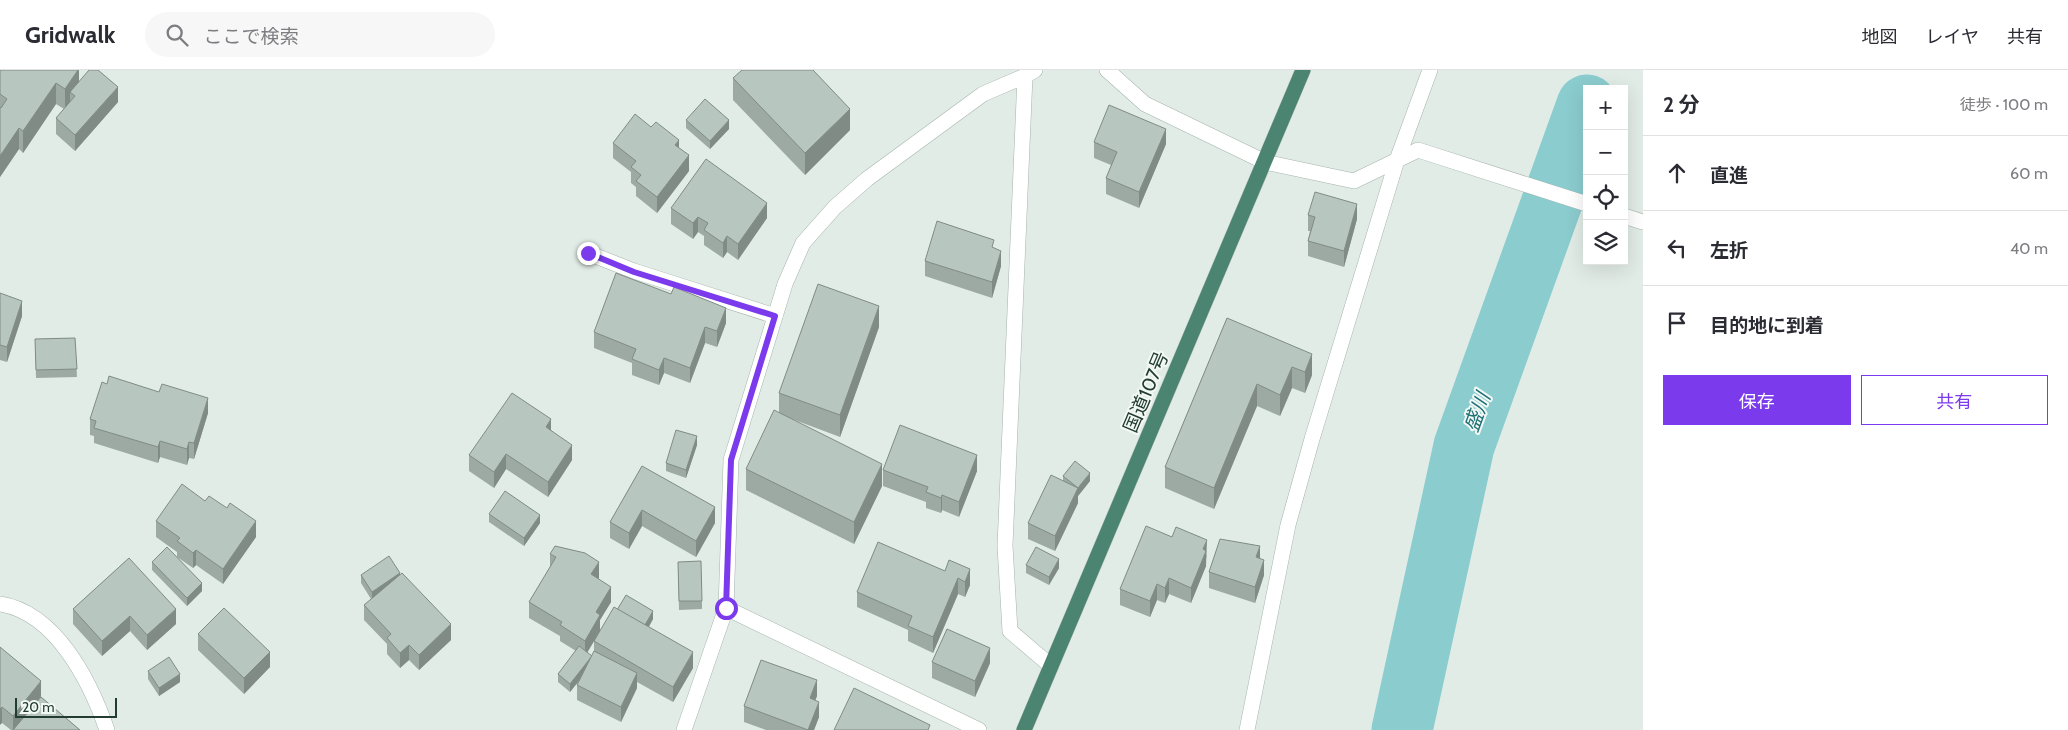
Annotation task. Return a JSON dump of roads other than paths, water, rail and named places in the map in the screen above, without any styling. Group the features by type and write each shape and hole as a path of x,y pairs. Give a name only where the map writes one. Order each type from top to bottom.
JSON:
{"highway":[{"name":"国道107号","path":"1024,730 1303,70"}],"street":[{"path":"1107,70 1145,104 1265,162 1354,181 1418,150 1583,203"},
{"path":"1247,730 1288,524 1397,160 1430,70"},
{"path":"684,730 726,608 731,460 785,284 803,243 835,207 867,179 983,94 1030,73 1005,546 1010,631 1051,666"},
{"path":"1628,217 1643,222"},
{"path":"588,253 634,272 775,316"},
{"path":"0,604 8,605 33,616 59,638 88,686 107,730"},
{"path":"726,608 979,730"}],"waterway":[{"name":"盛川","path":"1402,730 1464,446 1583,116"}]}
